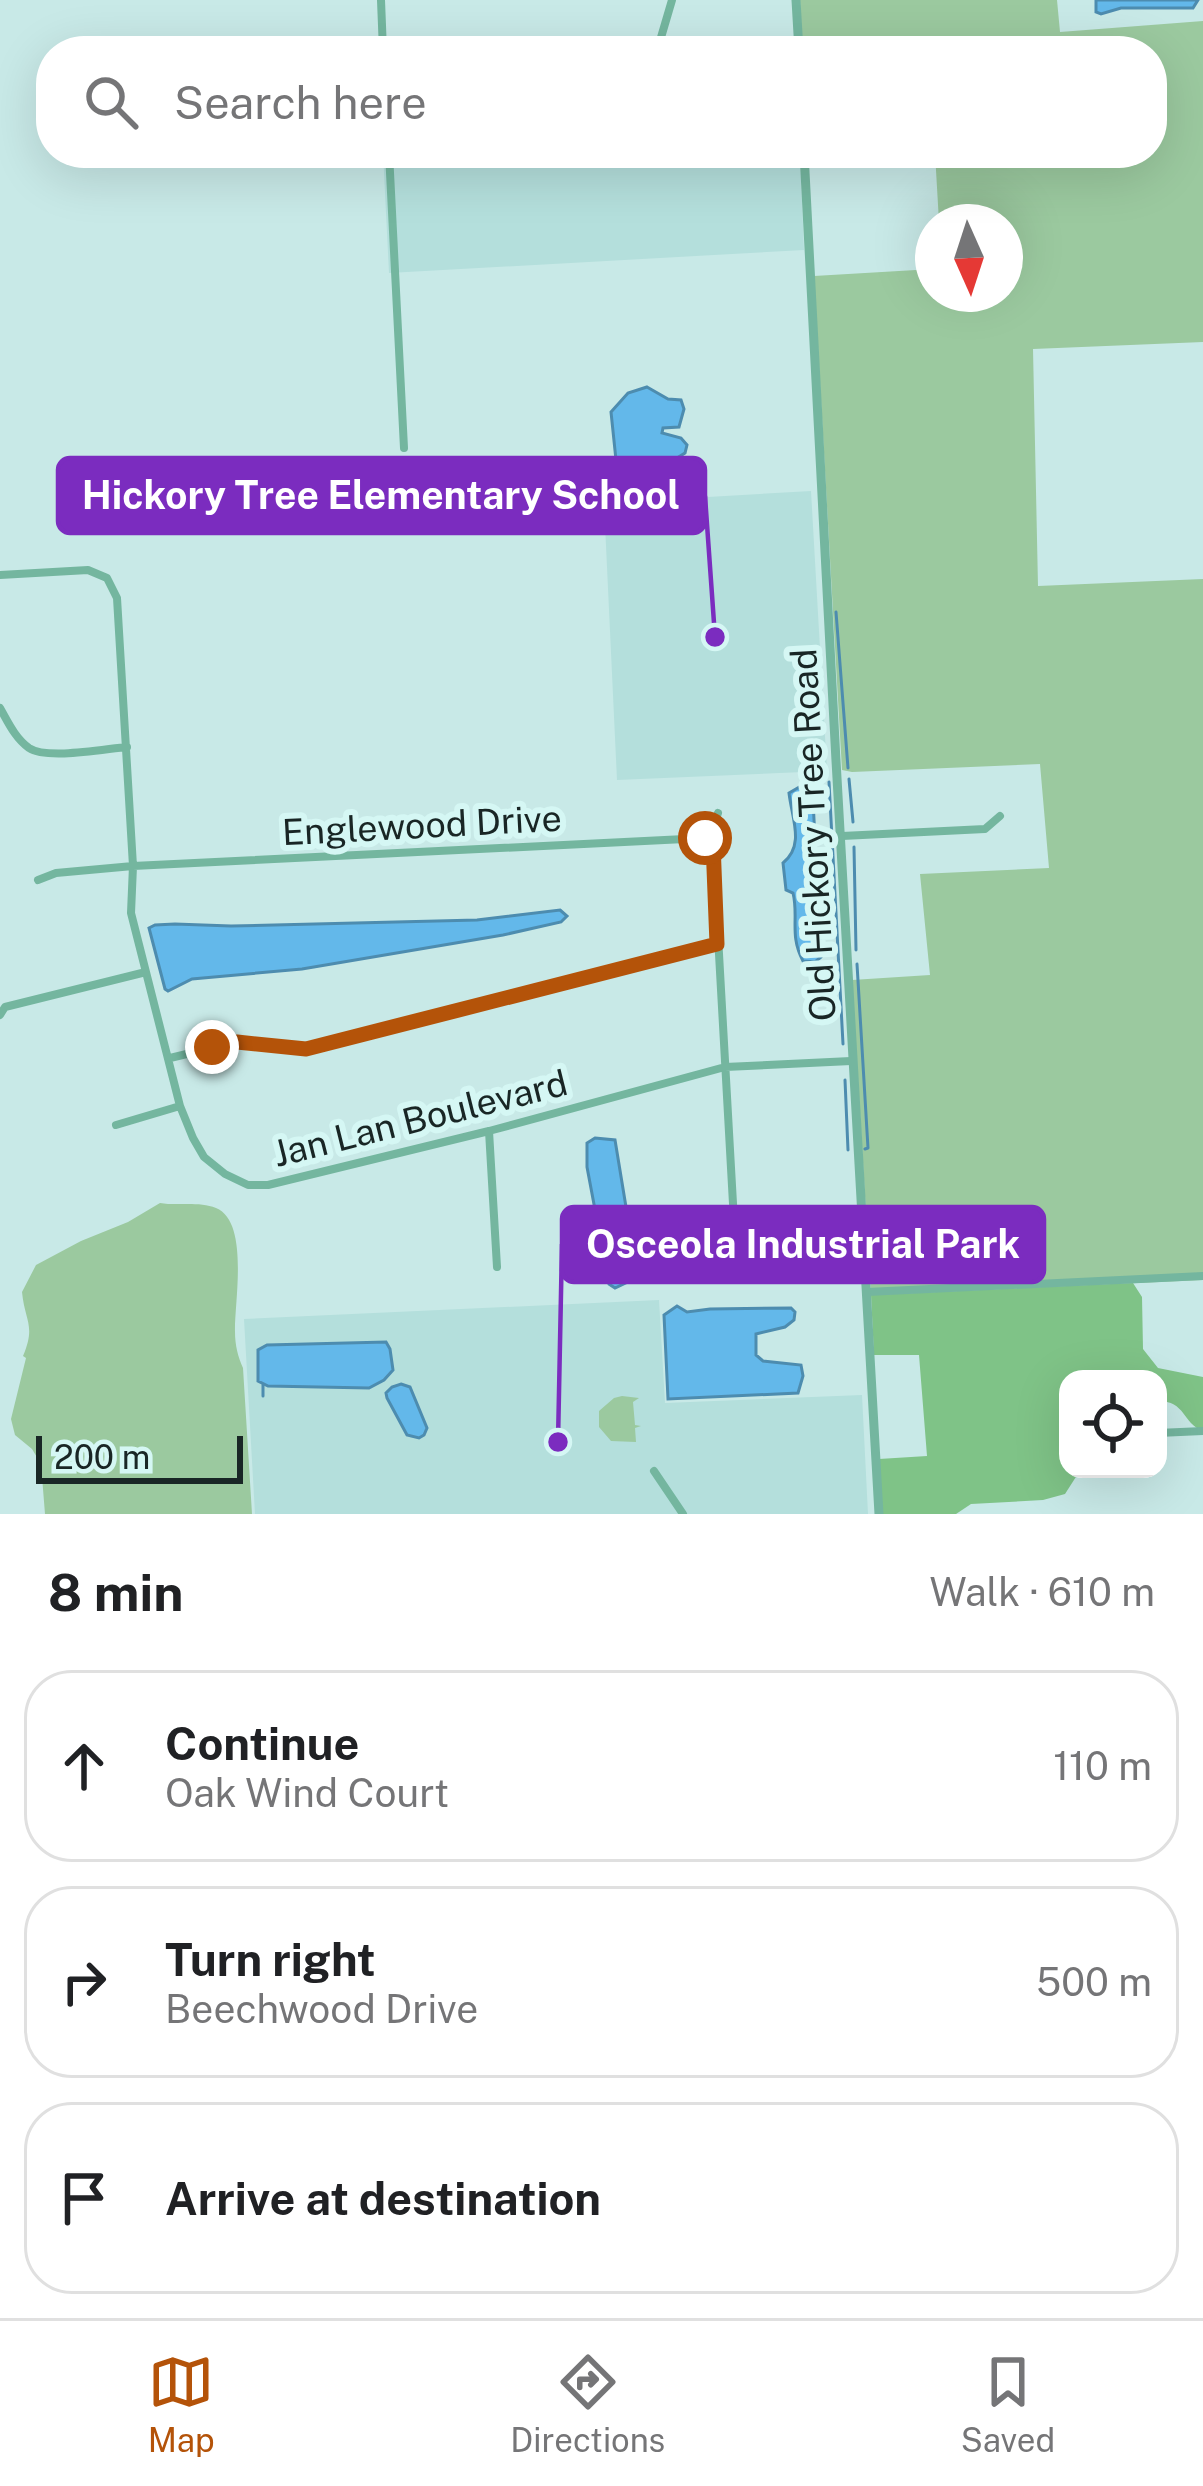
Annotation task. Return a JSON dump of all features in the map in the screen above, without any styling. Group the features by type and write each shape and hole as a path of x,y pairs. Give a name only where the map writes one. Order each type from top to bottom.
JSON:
{"street":[{"path":"381,0 382,36"},
{"path":"661,36 672,0"},
{"path":"796,0 798,36"},
{"path":"389,168 404,448"},
{"name":"Old Hickory Tree Road","path":"805,168 877,1514"},
{"name":"Jan Lan Boulevard","path":"0,575 88,570 106,578 117,598 133,866 131,914 181,1106 205,1157 225,1174 248,1185 268,1185 725,1067 851,1060"},
{"path":"0,708 31,750 127,747"},
{"path":"718,813 712,829 736,1257"},
{"path":"842,836 985,829 1000,817"},
{"name":"Englewood Drive","path":"38,880 56,873 133,866 705,838 713,843"},
{"path":"170,1058 237,1042 306,1049 717,944"},
{"path":"0,1016 5,1007 146,972"},
{"path":"116,1124 181,1106"},
{"path":"489,1131 497,1267"},
{"path":"867,1292 1203,1276"},
{"path":"1167,1433 1203,1431"},
{"path":"654,1471 683,1514"}],"shaded area":[{"path":"384,168 801,168 804,250 389,273"},
{"path":"811,491 827,771 617,780 604,503"},
{"path":"659,1300 665,1403 862,1395 868,1514 255,1514 244,1319"}],"green space":[{"path":"800,0 1057,0 1060,32 1203,21 1203,342 1033,349 1038,586 1203,579 1203,1280 871,1295 852,980 930,975 920,874 1049,868 1040,764 842,770 814,276 915,270 915,312 1023,312 1023,204 938,204 936,168 1167,168 1167,36 801,36"},
{"path":"160,1203 216,1208 233,1229 238,1265 235,1337 243,1368 252,1514 45,1514 41,1464 15,1435 11,1419 29,1337 22,1292 36,1265"},
{"path":"1133,1283 1142,1297 1143,1349 1158,1368 1203,1377 1203,1431 1167,1402 1167,1370 1059,1370 1059,1478 1075,1478 1065,1494 1043,1500 971,1504 956,1514 882,1514 879,1459 927,1456 919,1355 874,1355 871,1295"},
{"path":"622,1396 639,1398 633,1402 635,1425 641,1426 635,1428 636,1442 611,1441 599,1427 599,1411"}],"water":[{"path":"1096,0 1198,0 1193,8 1121,8 1101,14 1096,12"},
{"path":"647,387 668,399 681,400 684,409 679,427 663,428 662,433 681,438 687,445 685,453 651,466 616,460 611,412 628,393"},
{"path":"801,786 813,800 821,957 815,962 803,961 799,952 795,902 793,893 786,890 783,863 795,840 789,793"},
{"path":"560,910 567,916 561,922 503,935 302,969 192,979 168,991 149,928 477,920"},
{"path":"595,1138 615,1140 628,1219 636,1239 636,1278 615,1288 609,1284 587,1167 587,1143"},
{"path":"677,1306 687,1312 791,1308 794,1320 785,1327 756,1334 756,1355 763,1361 801,1365 798,1393 668,1399 664,1315"},
{"path":"386,1342 393,1370 369,1388 268,1386 258,1381 258,1350 267,1345"},
{"path":"392,1387 410,1387 427,1428 419,1438 407,1435 387,1398"}],"waterway":[{"path":"836,612 848,768"},
{"path":"849,779 853,822"},
{"path":"829,782 843,1044"},
{"path":"854,847 856,950"},
{"path":"857,964 865,1149"},
{"path":"845,1080 848,1150"},
{"path":"263,1385 263,1396"}],"place":[{"name":"Hickory Tree Elementary School","path":"715,637"},
{"name":"Osceola Industrial Park","path":"558,1442"}],"route":[{"path":"212,1047 237,1042 306,1049 717,944 713,843 705,838"}]}
